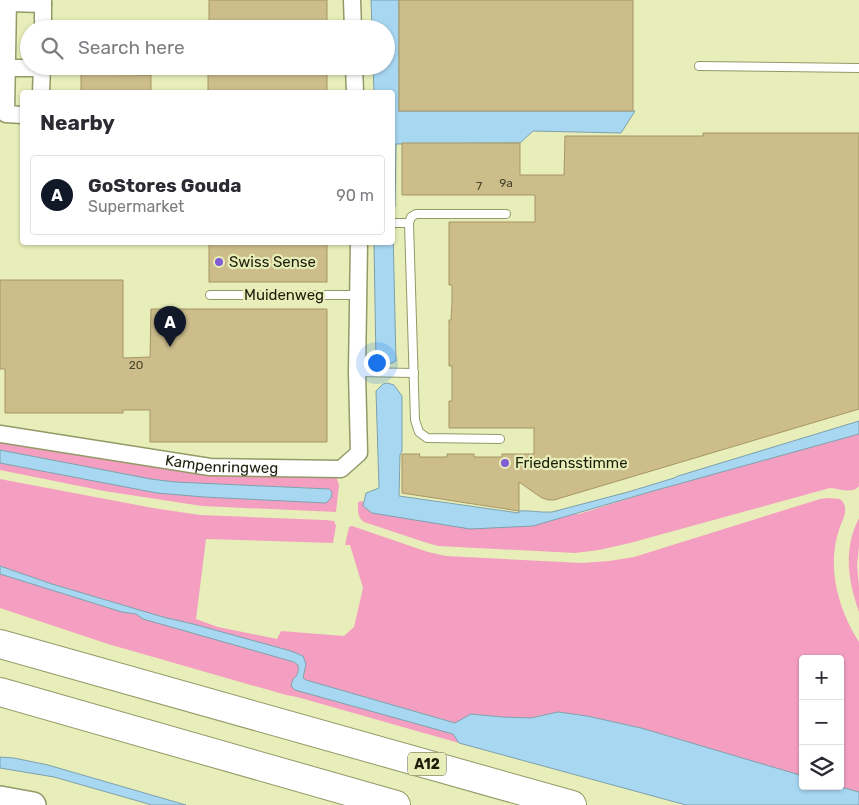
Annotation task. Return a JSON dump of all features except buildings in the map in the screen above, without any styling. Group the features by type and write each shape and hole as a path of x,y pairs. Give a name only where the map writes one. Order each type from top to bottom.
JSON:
{"highway":[{"name":"A12","path":"0,644 572,805"},
{"path":"0,692 396,805"}],"main road":[{"path":"0,800 33,805"}],"street":[{"path":"352,0 353,20"},
{"path":"20,115 6,114 4,68 8,2 43,2 43,20"},
{"path":"4,68 20,68"},
{"path":"41,90 42,75"},
{"path":"354,75 355,90"},
{"name":"Kampenringweg","path":"0,434 210,467 341,469 359,453 357,372 359,245"}],"lane":[{"path":"699,66 859,68"},
{"path":"500,440 427,438 419,432 415,420 409,223 411,217 416,214 506,214"},
{"path":"395,223 409,223"},
{"name":"Muidenweg","path":"210,295 358,295"},
{"path":"357,372 414,373"}],"shaded area":[{"path":"859,434 859,486 853,490 830,488 599,550 575,553 438,546 364,522 358,514 358,502 363,501 363,506 372,513 579,514 653,491"},
{"path":"0,441 336,476 339,485 336,512 202,506 104,491 0,470 0,463 157,493 204,497 326,503 332,492 329,489 175,482 151,479 0,450"},
{"path":"0,479 200,515 334,521 336,526 333,543 206,539 196,619 218,627 277,639 281,631 344,636 354,627 363,588 350,545 345,545 349,527 352,526 428,552 446,556 582,563 634,557 820,499 840,499 844,504 845,511 835,543 834,571 842,608 859,642 859,792 844,788 844,655 799,655 799,775 641,728 587,716 558,712 531,718 471,714 456,723 306,680 303,678 306,664 303,656 163,617 52,584 0,566"},
{"path":"859,518 857,565 859,612 852,588 849,553 854,530"},
{"path":"0,574 122,612 136,614 144,619 294,662 298,665 298,673 291,685 295,690 453,734 459,743 108,644 0,608"}],"water":[{"path":"371,0 399,0 399,111 635,111 621,133 533,131 520,143 396,144 395,207 395,90 374,90 373,75 395,75 395,20 372,20"},
{"path":"374,245 393,245 396,361 385,366 376,362"},
{"path":"383,384 394,385 402,396 402,451 400,455 399,496 519,513 519,511 552,512 628,492 859,421 859,434 533,526 470,529 372,513 363,506 366,493 379,488 376,391"},
{"path":"0,450 151,479 175,482 329,489 332,492 331,498 326,503 157,493 0,463"},
{"path":"0,566 52,584 163,617 291,651 303,656 306,664 303,678 306,680 455,723 471,714 531,718 558,712 587,716 641,728 799,775 799,790 844,790 844,788 859,792 859,805 686,805 459,743 453,734 295,690 291,686 293,679 298,673 298,665 294,662 143,619 136,614 122,612 0,574"},
{"path":"0,757 48,765 186,805 152,805 54,777 0,768"}],"place":[{"name":"Swiss Sense","path":"219,262"},
{"name":"GoStores Gouda","path":"170,347"},
{"name":"Friedensstimme","path":"505,463"}]}
